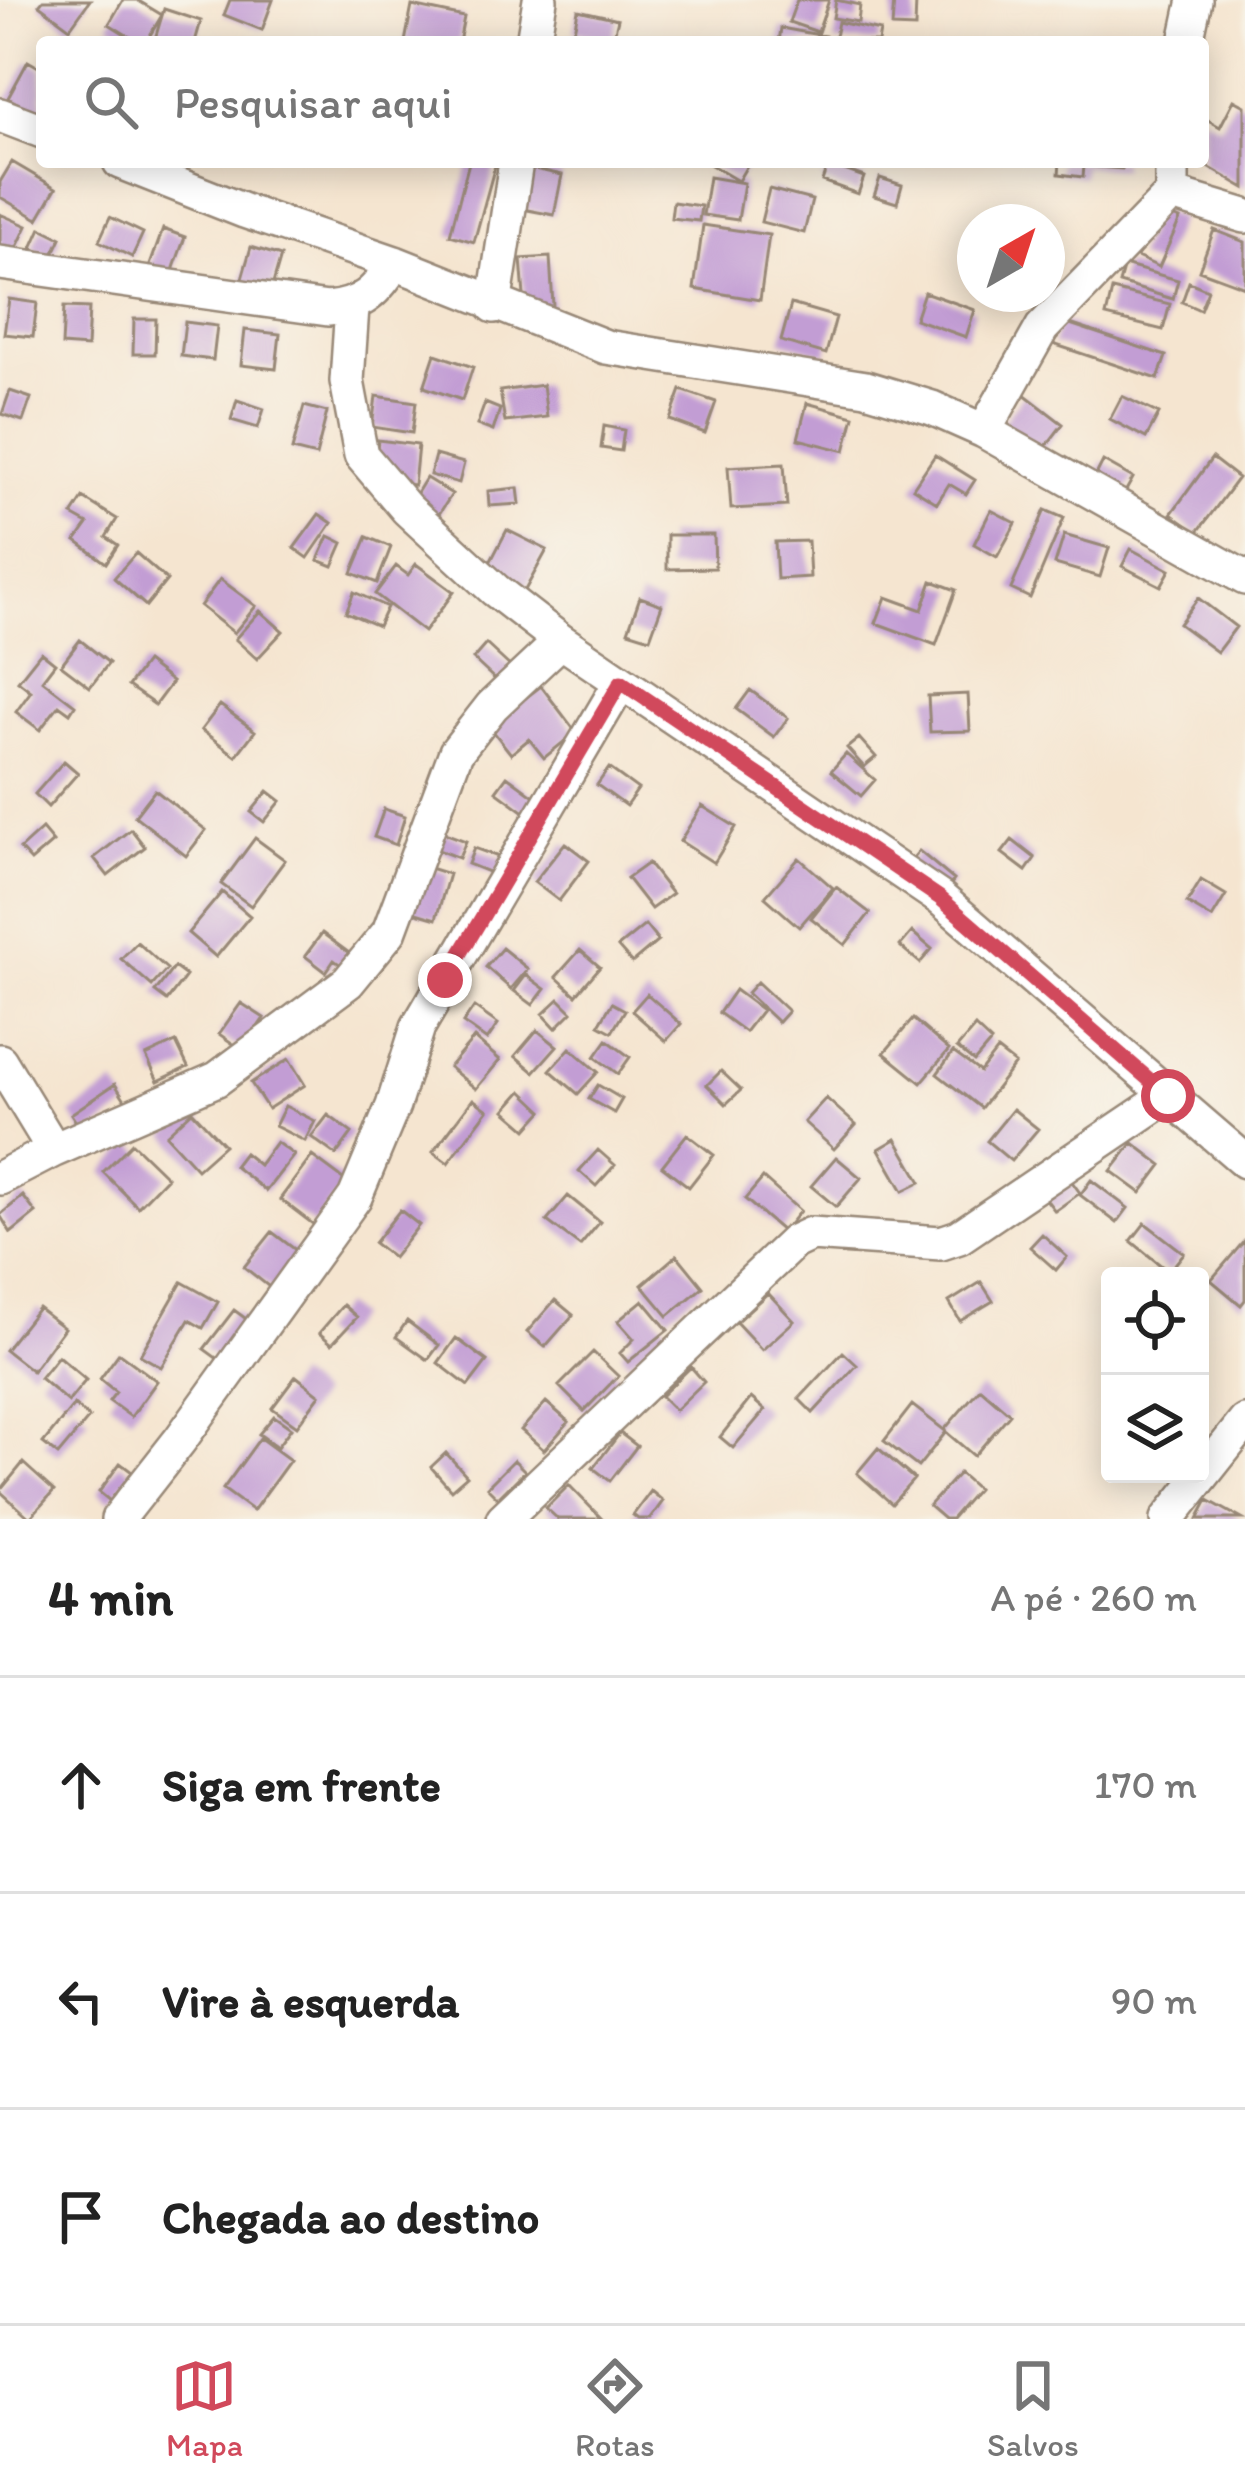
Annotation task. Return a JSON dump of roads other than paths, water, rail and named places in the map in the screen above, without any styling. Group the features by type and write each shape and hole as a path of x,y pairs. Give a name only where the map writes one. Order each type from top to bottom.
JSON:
{"street":[{"path":"534,36 540,0"},
{"path":"1187,36 1195,0"},
{"path":"0,115 36,129"},
{"path":"135,168 605,346 866,388 932,408 984,431 1245,578"},
{"path":"494,306 515,168"},
{"path":"984,431 1042,328 1172,178 1245,216"},
{"path":"0,262 328,309 352,307 374,295 394,263"},
{"path":"352,307 346,382 361,454 407,509 495,590 561,641 940,898 1245,1161"},
{"path":"0,1178 217,1079 348,982 389,932 456,752 492,706 561,641"},
{"path":"118,1519 356,1197 418,1027 621,682"},
{"path":"0,1061 54,1150"},
{"path":"502,1519 794,1242 811,1234 941,1243 959,1237 1168,1096"},
{"path":"1168,1519 1245,1422"}]}
